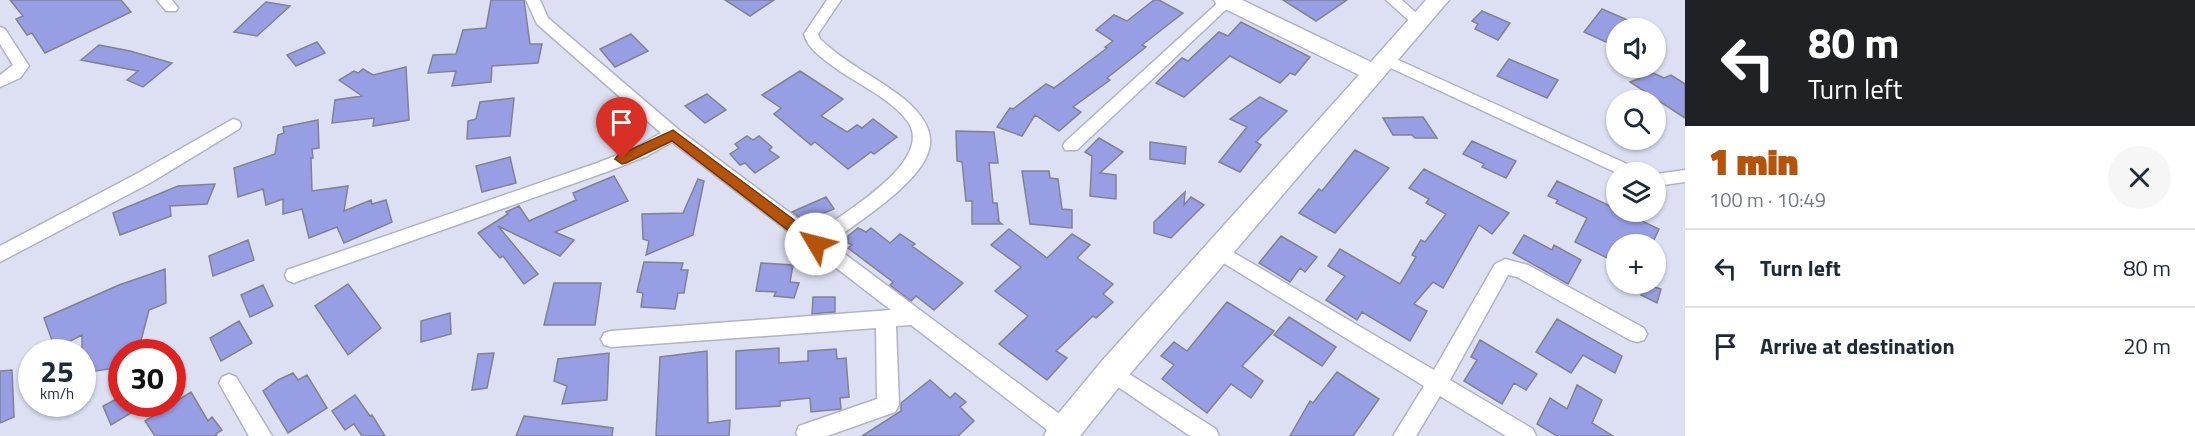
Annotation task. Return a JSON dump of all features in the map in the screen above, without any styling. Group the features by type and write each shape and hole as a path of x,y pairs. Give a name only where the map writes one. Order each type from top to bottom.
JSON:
{"street":[{"path":"533,0 542,21 673,134 1062,433 1112,372 1438,0"},
{"path":"816,244 907,174 919,158 921,145 921,131 901,105 813,41 811,34 813,29 834,0"},
{"path":"1393,0 1419,21"},
{"path":"1071,146 1226,1 1606,162"},
{"path":"0,32 21,66 14,74 0,82"},
{"path":"0,255 113,195 233,125"},
{"path":"294,275 603,167 661,142 673,134"},
{"path":"1666,180 1685,176"},
{"path":"1219,251 1525,436"},
{"path":"1404,436 1505,267 1521,270 1637,334"},
{"path":"612,339 913,317"},
{"path":"807,433 888,405 886,318"},
{"path":"1112,372 1208,436"},
{"path":"229,383 261,436"}],"building":[{"path":"10,0 121,0 131,12 45,53 32,33 27,35 16,19 23,16"},
{"path":"491,0 524,0 530,44 542,44 538,63 492,66 491,82 452,86 456,71 428,73 433,55 456,54 463,30 486,28"},
{"path":"725,0 774,0 750,16"},
{"path":"1154,0 1159,0 1183,13 1142,45 1146,47 1107,78 1110,80 1073,107 1081,112 1059,131 1035,115 1022,136 997,127 1010,108 1013,109 1046,84 1054,88 1107,48 1105,47 1113,41 1096,30 1114,15 1127,21"},
{"path":"1283,0 1347,0 1316,21"},
{"path":"266,2 290,6 257,36 234,32"},
{"path":"1602,9 1623,18 1606,18 1606,42 1584,32"},
{"path":"1482,11 1510,23 1498,40 1475,29 1478,24 1472,21"},
{"path":"1241,22 1310,57 1295,75 1290,73 1280,83 1230,56 1184,97 1156,83 1182,58 1188,61 1219,32 1228,36"},
{"path":"631,34 648,51 615,67 600,49"},
{"path":"317,42 325,53 296,66 287,55"},
{"path":"99,45 172,63 143,87 127,80 138,71 81,60"},
{"path":"1509,59 1558,80 1547,98 1497,76"},
{"path":"406,67 409,120 373,126 374,118 332,123 335,100 362,96 339,80 354,71 358,73 363,69 373,75"},
{"path":"800,71 843,99 821,116 847,132 857,125 862,128 873,119 897,137 848,169 815,142 811,145 774,114 781,108 762,95"},
{"path":"1671,75 1685,84 1685,118 1666,106 1666,90 1642,90 1630,82 1640,78 1666,78"},
{"path":"707,94 726,110 705,123 685,106"},
{"path":"1260,97 1287,111 1256,142 1261,145 1240,172 1219,162 1247,127 1230,119"},
{"path":"514,98 510,136 467,139 468,121 476,119 480,102"},
{"path":"1423,117 1437,138 1393,135 1383,118"},
{"path":"318,120 319,148 312,149 313,158 311,158 312,191 348,186 344,211 371,200 372,204 386,200 392,222 344,243 337,227 309,238 302,209 283,214 283,199 266,205 263,189 238,197 234,168 275,154 278,135 284,133 283,127"},
{"path":"956,131 994,132 998,163 989,163 993,203 997,203 999,221 997,220 1002,224 972,224 972,201 966,201 962,162 957,161"},
{"path":"747,136 753,140 759,136 772,147 769,150 779,157 755,173 745,163 740,165 730,154 739,148 735,144"},
{"path":"1099,138 1123,152 1100,173 1116,175 1116,199 1090,196 1092,156 1085,152"},
{"path":"1472,141 1516,161 1506,178 1482,167 1484,164 1463,154"},
{"path":"1150,142 1186,147 1185,164 1150,159"},
{"path":"1355,150 1389,168 1335,233 1299,213 1319,189 1322,191"},
{"path":"510,157 516,183 482,192 476,166"},
{"path":"1424,169 1509,213 1492,234 1479,225 1443,288 1433,282 1414,304 1427,311 1410,341 1362,312 1357,320 1326,300 1345,276 1328,266 1340,249 1400,284 1416,257 1412,255 1421,240 1425,242 1446,214 1426,203 1429,199 1409,188"},
{"path":"1022,171 1049,171 1050,178 1058,179 1062,209 1072,210 1072,228 1030,224"},
{"path":"614,176 628,201 555,232 574,240 560,256 498,226 538,274 524,284 503,256 500,258 478,233 508,214 506,212 519,206 529,221 576,200 573,193"},
{"path":"698,179 704,181 693,235 646,255 649,241 643,239 642,214 683,213"},
{"path":"1557,181 1606,204 1606,222 1644,222 1659,229 1657,234 1606,234 1606,258 1575,242 1587,218 1556,203 1558,200 1548,196"},
{"path":"215,184 207,204 170,206 171,216 120,235 113,213 178,186"},
{"path":"1185,192 1184,205 1191,197 1204,205 1171,238 1154,233 1154,222"},
{"path":"826,197 834,209 804,221 792,212"},
{"path":"858,228 866,232 871,228 890,243 900,234 915,244 912,246 963,283 934,310 916,296 911,301 890,285 893,282 848,248 852,245 848,243 848,236"},
{"path":"1009,229 1047,258 1072,234 1090,245 1077,258 1113,284 1103,294 1113,302 1096,318 1093,316 1056,351 1067,358 1047,380 999,344 1028,316 995,291 1021,267 991,245"},
{"path":"1524,235 1552,250 1554,245 1581,260 1568,284 1513,253"},
{"path":"1281,236 1317,257 1305,272 1300,268 1290,282 1259,263"},
{"path":"248,240 254,260 213,276 209,256"},
{"path":"644,262 683,263 681,270 688,270 684,293 678,293 675,309 641,307 643,293 637,292"},
{"path":"761,263 793,265 790,282 799,283 794,298 774,296 776,292 756,291"},
{"path":"165,269 166,303 149,310 141,339 108,339 108,369 96,371 96,339 82,339 82,335 74,339 51,339 44,318 119,285"},
{"path":"554,283 601,283 595,325 544,325"},
{"path":"348,284 381,328 348,355 315,306"},
{"path":"263,285 273,306 250,317 241,295"},
{"path":"1641,294 1660,294 1657,303"},
{"path":"813,297 835,297 835,312 812,314"},
{"path":"1227,302 1274,331 1242,366 1263,381 1251,398 1231,384 1207,413 1162,379 1174,365 1161,356 1174,342 1187,351"},
{"path":"450,313 451,334 421,342 421,321"},
{"path":"1289,317 1336,347 1322,366 1274,335"},
{"path":"1557,319 1622,356 1615,373 1583,355 1571,373 1536,352"},
{"path":"239,321 252,343 221,361 210,338"},
{"path":"1480,340 1537,374 1526,390 1514,383 1502,404 1464,381 1477,360 1471,357"},
{"path":"779,348 779,363 808,361 808,351 836,349 837,359 846,358 849,397 840,398 841,409 811,412 810,398 780,401 780,406 736,409 736,351"},
{"path":"707,351 708,423 730,420 729,436 656,436 660,357"},
{"path":"494,353 487,388 472,390 478,354"},
{"path":"609,353 607,400 562,404 567,386 554,381 558,359"},
{"path":"12,370 14,417 0,423 0,371"},
{"path":"1337,372 1379,399 1353,436 1290,436 1310,401 1313,403"},
{"path":"293,373 298,380 307,375 327,408 288,433 263,391"},
{"path":"930,380 950,398 955,393 966,402 960,407 974,421 958,436 862,436 901,411 901,403"},
{"path":"1577,385 1602,400 1592,423 1613,436 1557,436 1537,424 1550,398 1567,409"},
{"path":"191,392 208,421 212,417 222,430 216,434 217,436 155,436 145,421 151,417 186,417 186,395"},
{"path":"355,395 370,416 372,415 385,436 362,436 354,424 345,430 332,411"},
{"path":"108,403 108,417 124,417 111,425 103,406"},
{"path":"524,416 613,428 612,436 516,436"}],"route":[{"path":"622,159 641,152 673,134 816,244"}]}
